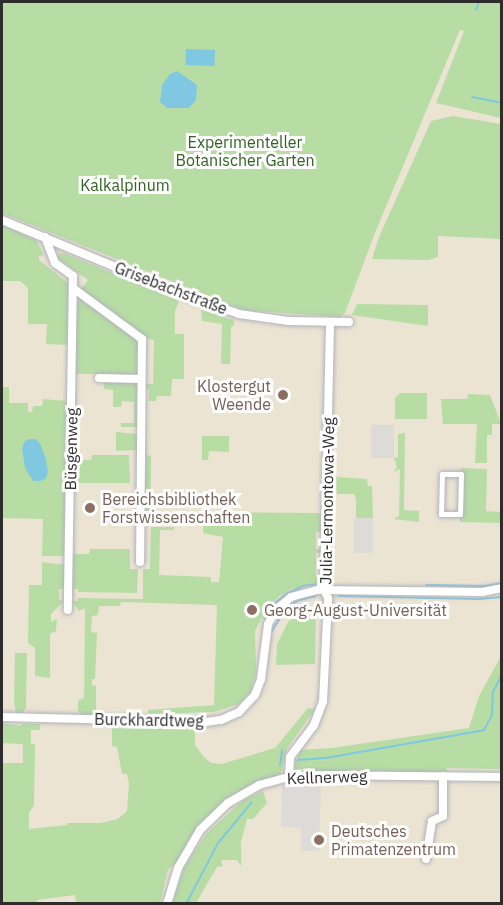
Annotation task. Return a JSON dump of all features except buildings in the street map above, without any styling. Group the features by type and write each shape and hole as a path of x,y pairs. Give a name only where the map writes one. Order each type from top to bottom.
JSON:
{"street":[{"name":"Grisebachstraße","path":"2,220 176,292 239,314 276,320 348,322"},
{"path":"45,237 55,263 73,276 73,288 142,339 140,562"},
{"name":"Büsgenweg","path":"68,610 73,288"},
{"name":"Julia-Lermontowa-Weg","path":"289,777 290,757 314,725 322,709 328,598 324,590 330,322"},
{"path":"99,378 141,379"},
{"path":"442,474 461,474 460,514 441,514 442,474"},
{"name":"Burckhardtweg","path":"2,717 206,722 231,717 246,706 257,691 263,671 266,632 275,612 296,595 324,590 482,592 501,588"},
{"path":"426,859 432,821 443,816 443,776"},
{"name":"Kellnerweg","path":"167,903 178,868 193,840 216,813 243,793 289,777 501,777"}],"shaded area":[{"name":"Georg-August-Universität","path":"473,2 501,2 501,903 2,903 2,213 244,310 340,316 345,313 386,204"},
{"path":"371,425 394,425 394,458 371,458"},
{"path":"354,518 373,518 373,553 354,553"},
{"path":"321,782 319,851 301,851 301,828 281,827 282,785"}],"green space":[{"name":"Experimenteller Botanischer Garten","path":"2,2 501,2 501,118 436,103 464,31 460,30 375,233 345,313 340,317 244,310 2,213"},
{"path":"453,116 501,124 501,239 438,236 438,257 428,260 372,259 379,237 431,121"},
{"path":"2,225 36,240 44,255 39,256 39,260 69,284 67,345 46,344 47,324 28,324 28,288 20,281 2,281"},
{"path":"64,253 179,301 175,311 175,334 184,334 184,379 172,379 171,396 157,396 156,401 149,401 149,389 146,389 146,384 153,384 154,340 147,339 80,290 88,280 58,258 59,254"},
{"path":"80,299 135,338 138,344 138,374 75,374 76,301"},
{"path":"357,304 428,305 428,326 352,315"},
{"path":"201,310 234,320 234,325 231,327 230,364 221,364 222,324 202,321"},
{"path":"104,381 138,383 137,427 121,427 121,423 134,423 134,402 122,401 121,407 113,407 113,390 104,389"},
{"path":"2,387 9,387 9,403 28,403 28,412 32,412 33,406 42,406 43,399 67,401 64,556 42,556 43,519 2,518"},
{"path":"400,393 427,393 427,419 395,419 395,398"},
{"path":"468,394 490,395 500,421 500,424 492,424 492,435 487,435 487,463 475,463 477,424 443,424 441,399 467,399"},
{"path":"116,432 137,434 137,450 116,451"},
{"path":"405,433 404,510 419,511 419,522 393,519 399,516 400,469 394,472 397,467 394,458 398,457 398,434"},
{"path":"202,436 229,436 229,452 209,451 208,460 202,460"},
{"path":"92,455 129,455 130,483 73,483 74,460 91,460"},
{"path":"146,455 151,456 150,523 144,522"},
{"path":"461,468 487,469 486,511 501,512 501,523 460,522"},
{"path":"336,477 367,479 368,486 372,486 373,518 356,518 354,494 337,494"},
{"path":"197,512 322,513 322,532 316,532 316,549 322,550 322,553 316,553 316,577 321,577 320,583 291,589 279,596 266,610 255,631 256,673 250,692 239,704 214,712 148,714 148,710 214,705 217,605 121,602 120,606 99,606 98,615 92,616 91,632 97,633 95,679 92,679 92,685 96,686 96,710 92,715 81,714 78,711 78,701 84,698 85,608 79,611 72,601 77,601 78,598 143,599 143,569 150,569 151,527 174,527 174,530 160,530 159,575 211,577 211,582 219,582 223,537 203,533 203,525 197,525"},
{"path":"90,549 130,549 130,569 138,569 137,593 78,592 78,589 72,589 73,554 89,554"},
{"path":"42,562 65,565 64,589 59,589 59,600 64,601 51,614 51,622 57,619 56,631 50,634 50,678 35,676 35,648 28,643 29,585 42,585"},
{"path":"306,610 316,610 315,664 276,665 277,644 288,622 296,614"},
{"path":"15,653 27,653 26,708 22,713 16,713 14,702"},
{"path":"501,656 501,769 447,768 447,774 299,772 294,767 300,750 332,748 469,728 479,696"},
{"path":"308,708 314,709 313,712 287,748 279,775 241,790 206,818 174,865 168,869 160,903 76,903 75,895 37,900 37,903 2,903 2,763 23,763 23,744 2,743 2,723 21,726 22,724 40,724 40,730 31,730 31,744 35,744 34,805 29,813 29,829 67,825 67,823 100,823 118,819 127,811 129,783 127,774 122,774 117,747 112,746 112,724 195,730 195,745 203,756 211,763 222,764 275,748"},
{"path":"263,791 267,803 253,819 247,819 241,842 241,866 237,860 221,860 223,866 217,867 196,903 172,904 185,866 207,833 242,801"}],"water":[{"path":"186,49 215,50 214,66 185,65"},
{"path":"177,71 197,85 196,100 189,108 167,108 160,102 162,85 170,74"},
{"path":"36,439 45,456 48,471 46,478 41,481 33,481 25,468 22,448 25,441"}],"waterway":[{"path":"476,10 479,2"},
{"path":"472,97 502,103"},
{"path":"426,585 484,586 502,583"},
{"path":"264,618 272,605 286,594 303,586 318,584"},
{"path":"272,631 287,607 299,600 316,596"},
{"path":"339,596 479,599 502,597"},
{"path":"298,760 326,758 484,730 492,715 493,692 502,674"},
{"path":"280,765 282,750"},
{"path":"186,904 218,843 252,802"}],"place":[{"name":"Klostergut Weende","path":"283,395"},
{"name":"Bereichsbibliothek Forstwissenschaften","path":"90,508"},
{"name":"Georg-August-Universität","path":"252,610"},
{"name":"Deutsches Primatenzentrum","path":"319,840"}],"park label":[{"name":"Kalkalpinum","path":"125,185"}]}
